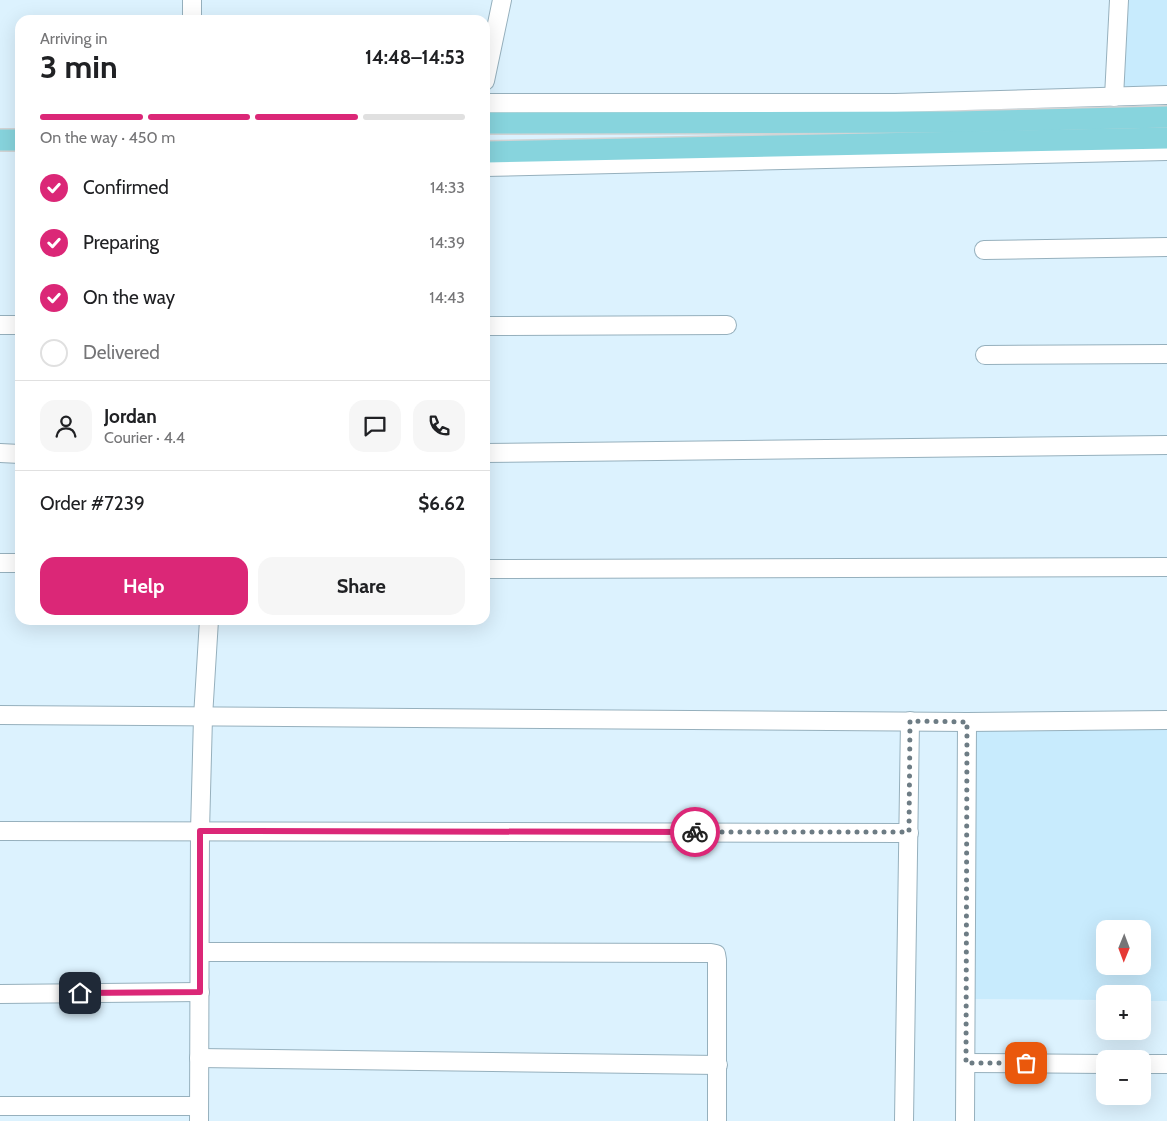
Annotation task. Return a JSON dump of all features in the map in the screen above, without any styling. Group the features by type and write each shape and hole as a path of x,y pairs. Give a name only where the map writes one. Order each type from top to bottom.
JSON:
{"main road":[{"path":"490,123 957,122 1167,117"},
{"path":"490,152 1167,138"},
{"path":"0,140 15,140"}],"street":[{"path":"192,0 192,15"},
{"path":"490,56 502,0"},
{"path":"1114,97 1119,0"},
{"path":"490,103 896,103 1167,96"},
{"path":"490,167 1167,151"},
{"path":"984,250 1167,247"},
{"path":"0,325 15,325"},
{"path":"490,326 727,325"},
{"path":"985,355 1167,354"},
{"path":"490,453 1167,445"},
{"path":"0,454 15,454"},
{"path":"0,563 15,563"},
{"path":"490,569 1167,567"},
{"path":"0,1106 199,1114 200,831 203,717 209,625"},
{"path":"0,715 967,722 1167,720"},
{"path":"904,1121 910,721"},
{"path":"965,1121 967,722"},
{"path":"0,831 909,832"},
{"path":"200,952 716,954 717,1121"},
{"path":"0,994 200,992"},
{"path":"199,1058 718,1065"},
{"path":"966,1063 1096,1064"},
{"path":"1151,1064 1167,1064"}],"shaded area":[{"path":"1119,0 1167,0 1167,95 1114,97"},
{"path":"974,728 1167,729 1167,1001 1151,1001 1151,985 1096,985 1096,1000 973,999"}],"way so far":[{"path":"695,832 909,832 910,721 967,722 966,1063 1026,1063"}],"route":[{"path":"80,993 200,992 200,831 695,832"}]}
